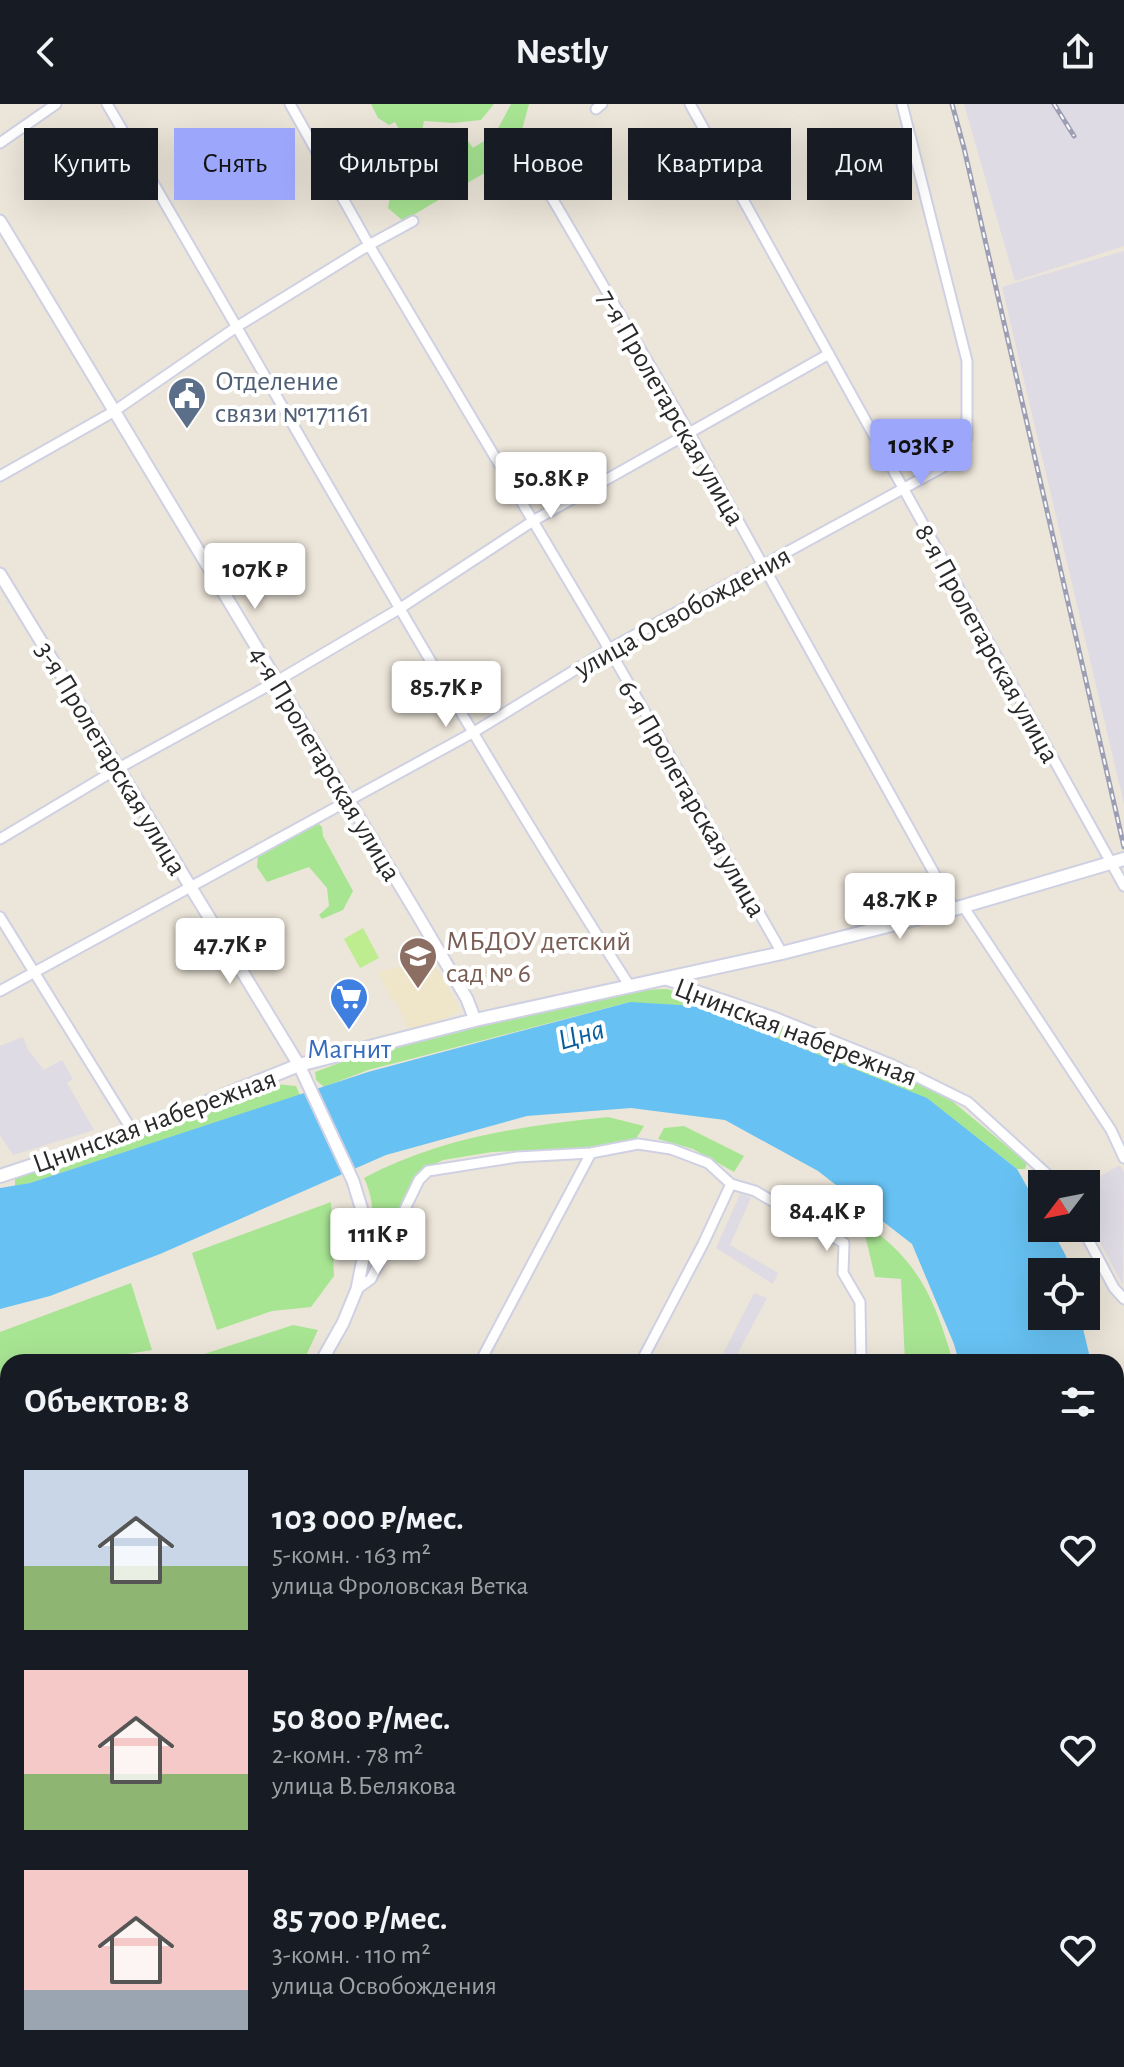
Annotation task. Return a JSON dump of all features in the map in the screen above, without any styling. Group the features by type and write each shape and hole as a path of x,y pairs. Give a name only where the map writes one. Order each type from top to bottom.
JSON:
{"main road":[{"path":"666,980 959,908 1124,859"},
{"name":"Цнинская набережная","path":"0,1176 133,1132 299,1065 475,1020 629,985 666,980"}],"street":[{"path":"0,143 56,104"},
{"path":"107,104 399,609 571,895 629,985"},
{"name":"6-я Пролетарская улица","path":"290,104 369,245 609,649 782,953"},
{"name":"8-я Пролетарская улица","path":"690,104 1124,886"},
{"name":"улица Освобождения","path":"0,991 474,732 609,649 943,467 967,437 967,361 902,104"},
{"name":"7-я Пролетарская улица","path":"553,200 959,908 1111,1130 1124,1158"},
{"name":"4-я Пролетарская улица","path":"0,221 467,999 475,1020"},
{"path":"0,476 113,412 238,326 413,221"},
{"path":"0,839 399,609 533,521 829,354"},
{"name":"3-я Пролетарская улица","path":"0,574 299,1065 353,1181 365,1220 364,1254 357,1289 326,1354"},
{"path":"0,917 133,1132"},
{"name":"Цнинская набережная","path":"666,980 774,1017 893,1065 968,1102 1043,1170"},
{"path":"357,1289 371,1279 419,1180 428,1171 517,1157 591,1153 638,1144 671,1149 708,1163 731,1184 755,1191 844,1243 843,1273 860,1302 861,1354"},
{"path":"484,1354 591,1153"},
{"path":"645,1354 731,1184"},
{"path":"1089,1242 1114,1288 1124,1299"}],"shaded area":[{"path":"964,104 1124,104 1124,246 1015,281"},
{"path":"1124,251 1124,804 1002,287"},
{"name":"МБДОУ детский сад № 6","path":"431,959 460,1010 409,1031 396,1000 392,1001 378,972"},
{"path":"23,1037 28,1050 44,1070 62,1060 73,1079 67,1083 94,1130 13,1155 0,1135 0,1046"},
{"path":"1120,1165 1124,1172 1123,1285 1100,1242 1100,1176"},
{"path":"740,1194 751,1198 730,1245 778,1273 773,1284 716,1248"},
{"path":"754,1293 767,1298 737,1354 723,1354"}],"green space":[{"path":"371,104 494,104 481,120 453,123 424,121 423,128 398,128 395,122 389,125 378,118"},
{"path":"511,104 529,104 522,128 498,128"},
{"path":"468,141 473,148 484,141 484,173 468,183"},
{"path":"390,200 439,200 403,221 388,208"},
{"path":"317,822 353,891 343,910 322,919 319,915 329,906 327,888 309,867 267,882 257,867 258,856"},
{"path":"363,928 379,958 360,968 344,939"},
{"path":"667,989 728,1007 915,1082 952,1101 1027,1163 1025,1169 1017,1169 926,1098 630,1002 368,1070 324,1087 316,1080 315,1072 372,1051 633,990"},
{"path":"275,1084 296,1086 300,1095 15,1186 15,1178"},
{"path":"608,1117 644,1126 634,1142 602,1147 492,1152 443,1160 420,1171 373,1257 372,1207 364,1178 423,1152 453,1143 514,1129"},
{"path":"684,1126 744,1156 734,1172 693,1149 658,1139 664,1128"},
{"path":"331,1202 334,1276 311,1307 272,1311 217,1330 192,1253"},
{"path":"862,1222 897,1251 922,1282 950,1354 905,1354 901,1279 875,1277"},
{"path":"131,1283 152,1350 128,1354 0,1354 0,1332"},
{"path":"293,1325 318,1330 307,1354 204,1354"}],"water":[{"name":"Цна","path":"630,1002 696,1006 927,1098 1017,1169 1028,1188 1028,1242 1058,1242 1066,1258 1028,1258 1028,1330 1083,1330 1089,1354 957,1354 912,1244 818,1171 725,1120 631,1108 527,1116 386,1155 160,1254 50,1296 0,1309 0,1188 30,1183 368,1072"}],"railway":[{"path":"952,104 1124,847"},
{"path":"1054,104 1074,136"}],"place":[{"name":"Отделение связи №171161","path":"187,430"},
{"name":"МБДОУ детский сад № 6","path":"418,990"},
{"name":"Магнит","path":"349,1031"}]}
